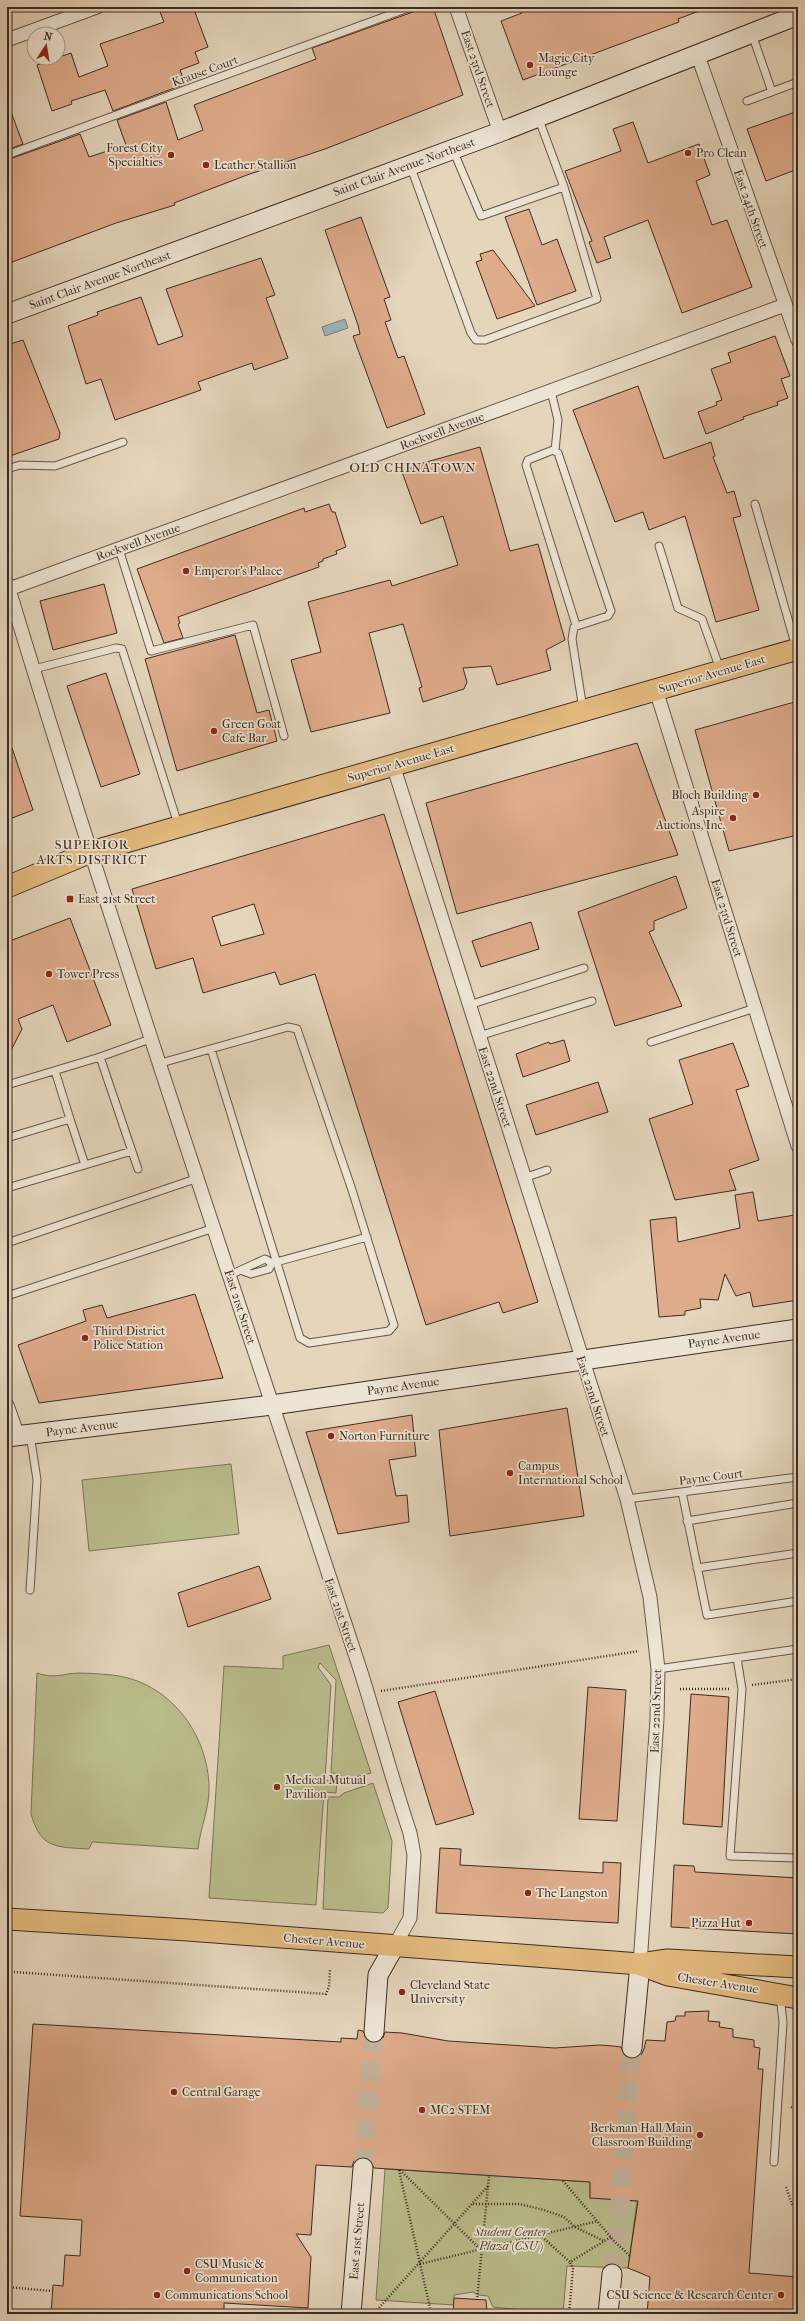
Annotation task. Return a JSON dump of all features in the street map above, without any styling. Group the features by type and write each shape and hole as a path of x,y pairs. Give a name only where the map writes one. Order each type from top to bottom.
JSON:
{"main road":[{"name":"Superior Avenue East","path":"7,887 92,852 797,649"},
{"name":"Chester Avenue","path":"7,1919 188,1930 394,1947 640,1964 668,1960 798,1967"},
{"name":"Chester Avenue","path":"640,1964 668,1975 789,1996"}],"street":[{"path":"7,40 98,7"},
{"name":"East 23rd Street","path":"456,7 500,132"},
{"name":"Saint Clair Avenue Northeast","path":"7,314 500,132 698,56 798,15"},
{"name":"East 24th Street","path":"698,56 798,340"},
{"name":"Rockwell Avenue","path":"8,586 119,549 785,305"},
{"name":"East 21st Street","path":"8,586 92,852 360,1671 410,1833 414,1855 410,1918 378,1975 374,2032"},
{"name":"East 23rd Street","path":"656,690 798,1146"},
{"name":"East 22nd Street","path":"393,765 627,1499 650,1597 658,1669 656,1726 640,1964 632,2048"},
{"name":"Payne Avenue","path":"18,1436 272,1405 798,1329"},
{"path":"7,1405 18,1436"},
{"name":"East 21st Street","path":"351,2314 363,2168"},
{"path":"608,2314 612,2274"}],"lane":[{"name":"Krause Court","path":"7,155 411,7"},
{"path":"752,34 772,92"},
{"path":"747,101 798,82"},
{"path":"410,165 471,333 476,340 485,340 597,299 564,187 538,117"},
{"path":"452,149 481,216 564,187"},
{"path":"551,391 558,420 555,451 558,453 611,610 608,616 576,625"},
{"path":"7,469 20,465 55,466 123,442"},
{"path":"555,451 528,460 526,465 576,625 574,627 572,640 584,711"},
{"path":"755,504 797,649"},
{"path":"659,546 678,608 702,618 721,671"},
{"path":"119,549 151,651 253,625 284,736"},
{"path":"34,669 116,648 122,649 179,826"},
{"path":"469,1005 584,968"},
{"path":"479,1036 592,1001"},
{"path":"651,1042 755,1008"},
{"path":"161,1063 288,1027 297,1029 367,1237 394,1325 389,1331 309,1344 300,1338 274,1263 211,1049"},
{"path":"7,1085 100,1057 153,1038"},
{"path":"100,1057 138,1169"},
{"path":"55,1071 85,1165"},
{"path":"7,1138 70,1119"},
{"path":"7,1188 132,1150"},
{"path":"524,1178 547,1170"},
{"path":"7,1243 198,1178"},
{"path":"7,1296 214,1228"},
{"path":"230,1275 243,1271 250,1274 269,1269 274,1263 367,1237"},
{"path":"18,1436 37,1480 30,1590"},
{"name":"Payne Court","path":"627,1499 798,1477"},
{"path":"682,1492 707,1615 798,1601"},
{"path":"687,1521 798,1503"},
{"path":"697,1568 798,1553"},
{"path":"658,1669 798,1649"},
{"path":"737,1658 742,1689 730,1856 798,1858"},
{"path":"774,2162 783,2022 789,1996"}],"path":[{"path":"381,1692 639,1651"},
{"path":"14,1972 326,1994 329,1987 330,1969"},
{"path":"791,2107 798,2110"},
{"path":"430,2308 399,2170 454,2225 481,2249"},
{"path":"477,2300 489,2176"},
{"path":"563,2181 611,2237 631,2257"},
{"path":"377,2310 420,2264 488,2186"},
{"path":"786,2187 792,2204 798,2212"},
{"path":"473,2204 520,2204 544,2210 564,2217 575,2227 604,2241"},
{"path":"420,2264 598,2221"},
{"path":"540,2235 570,2262 572,2269 569,2314"},
{"path":"570,2262 611,2237"},
{"path":"7,2287 52,2291"}],"green space":[{"path":"231,1464 239,1534 89,1551 82,1480"},
{"name":"Medical Mutual Pavilion","path":"329,1645 371,1773 352,1778 340,1777 341,1774 331,1773 336,1680 320,1663 318,1667 331,1685 325,1780 337,1781 336,1793 324,1792 316,1905 209,1898 224,1666 283,1669 283,1656"},
{"path":"37,1673 48,1676 78,1673 112,1675 133,1679 168,1699 182,1714 193,1730 202,1749 207,1769 209,1797 198,1849 92,1842 89,1849 67,1848 51,1844 45,1840 35,1825 31,1814"},
{"path":"373,1783 392,1841 388,1908 383,1913 323,1909 328,1797 339,1797 344,1793"},
{"name":"Student Center Plaza (CSU)","path":"385,2169 590,2182 590,2198 637,2201 628,2268 567,2266 563,2314 493,2307 488,2296 478,2295 473,2292 454,2295 454,2305 376,2300"}],"water":[{"path":"345,319 348,328 325,336 322,327"}],"building":[{"path":"174,7 193,7 208,47 195,52 199,63 180,70 185,84 113,111 105,90 71,101 72,104 52,111 37,66 66,66 66,55 71,53 79,77 108,66 100,44 164,22 160,12"},
{"path":"416,7 433,7 463,95 325,149 247,175 174,203 175,205 116,223 7,264 7,160 80,134 89,157 126,145 117,120 166,102 178,140 203,130 194,105 316,59 312,48 413,12"},
{"path":"519,7 707,8 678,19 679,22 523,80 501,21 522,13"},
{"path":"8,104 23,144 7,150 7,105"},
{"path":"798,111 798,169 766,181 747,129"},
{"path":"633,122 648,163 699,144 710,175 696,181 712,225 727,220 752,287 682,313 648,220 604,237 611,258 597,263 589,242 592,241 565,171 621,151 613,129"},
{"path":"529,209 542,245 557,239 576,291 537,305 505,217"},
{"path":"361,217 390,297 384,299 391,320 385,322 398,358 404,356 425,414 387,428 353,336 360,334 358,325 325,230"},
{"path":"493,250 535,306 497,319 476,262 482,260 480,254"},
{"path":"261,258 275,295 266,298 288,358 254,370 252,363 198,382 201,390 115,420 101,379 86,384 68,326 98,315 97,312 141,297 158,345 183,336 166,289"},
{"path":"775,336 790,376 781,379 788,398 777,402 778,405 743,417 744,419 706,434 698,412 717,405 716,402 722,400 711,369 731,362 728,353"},
{"path":"23,340 60,433 59,439 7,457 7,345"},
{"path":"638,386 664,459 711,442 715,456 713,457 727,493 734,491 741,516 733,518 759,610 716,622 685,516 649,530 643,512 615,522 573,410"},
{"path":"480,447 510,551 538,544 565,640 546,650 551,670 497,685 491,666 463,668 467,682 464,689 423,702 419,688 422,687 403,624 369,633 390,713 311,732 291,660 321,652 308,602 390,580 392,586 458,565 443,516 421,524 402,472 423,463"},
{"path":"329,504 332,512 335,512 346,547 336,551 337,554 323,559 323,561 318,563 319,567 178,617 180,623 178,624 183,638 164,643 137,569 304,508 305,512"},
{"path":"104,584 117,633 53,650 40,601"},
{"path":"235,635 257,713 269,710 277,741 177,771 145,659"},
{"path":"106,673 140,774 101,787 67,686"},
{"name":"Bloch Building","path":"798,701 798,835 729,851 695,730"},
{"path":"9,739 33,810 7,820 7,740"},
{"path":"637,743 678,855 457,914 426,803"},
{"path":"384,814 538,1302 503,1313 499,1302 426,1325 315,974 280,985 275,972 203,993 193,958 156,969 132,889","holes":["254,904 264,934 221,946 212,917"]},
{"path":"676,876 687,908 654,921 654,930 649,932 682,1006 615,1026 578,912"},
{"name":"Tower Press","path":"70,918 111,1025 67,1042 53,1005 18,1019 22,1029 7,1058 7,942"},
{"path":"531,922 539,949 481,967 472,941"},
{"path":"564,1040 570,1061 523,1077 516,1054 549,1042 550,1044"},
{"path":"733,1043 749,1086 736,1090 759,1160 729,1170 736,1190 675,1200 649,1119 693,1104 679,1060"},
{"path":"598,1082 608,1112 536,1135 526,1105"},
{"path":"753,1192 758,1221 795,1215 798,1223 798,1300 753,1307 750,1292 736,1296 725,1274 718,1300 700,1299 701,1308 685,1311 685,1315 659,1317 650,1220 676,1217 678,1242 740,1228 735,1195"},
{"path":"195,1294 223,1378 39,1403 18,1345 86,1321 83,1310 102,1305 107,1318"},
{"name":"Campus International School","path":"567,1408 584,1516 450,1536 439,1430"},
{"path":"412,1415 416,1456 389,1460 396,1496 407,1495 409,1522 338,1534 306,1432"},
{"path":"259,1566 271,1599 188,1627 178,1593"},
{"path":"588,1687 626,1690 617,1821 579,1819"},
{"path":"435,1691 474,1814 436,1825 398,1702"},
{"path":"691,1694 729,1697 722,1827 683,1824"},
{"name":"The Langston","path":"440,1848 461,1849 460,1865 603,1873 603,1862 621,1863 618,1923 436,1913"},
{"path":"674,1865 694,1866 695,1872 798,1878 798,1934 671,1927"},
{"path":"709,2011 708,2021 720,2022 719,2027 733,2029 733,2037 754,2040 754,2047 760,2048 758,2069 763,2069 749,2273 798,2277 798,2314 647,2314 650,2277 628,2268 638,2201 590,2198 590,2182 374,2168 370,2159 364,2157 354,2161 352,2167 316,2165 311,2235 296,2234 311,2257 308,2308 224,2303 224,2310 215,2314 51,2314 53,2285 63,2286 65,2255 80,2256 82,2220 20,2216 33,2024 341,2042 341,2038 357,2039 358,2030 363,2031 368,2041 374,2043 383,2038 385,2032 402,2033 448,2041 555,2048 599,2045 621,2047 625,2057 631,2059 641,2055 646,2040 665,2041 667,2022 675,2021 676,2016 685,2016 685,2012"},
{"path":"454,2298 486,2300 487,2314 453,2314"}],"tunnel":[{"path":"363,2168 374,2032"},
{"path":"612,2274 617,2244 632,2048"}],"place":[{"name":"Magic City Lounge","path":"530,65"},
{"name":"Pro Clean","path":"688,153"},
{"name":"Forest City Specialties","path":"171,155"},
{"name":"Leather Stallion","path":"206,165"},
{"name":"Emperor's Palace","path":"186,571"},
{"name":"Green Goat Cafe Bar","path":"214,731"},
{"name":"Bloch Building","path":"756,795"},
{"name":"Aspire Auctions, Inc.","path":"733,818"},
{"name":"East 21st Street","path":"70,899"},
{"name":"Tower Press","path":"49,974"},
{"name":"Third District Police Station","path":"85,1338"},
{"name":"Norton Furniture","path":"331,1436"},
{"name":"Campus International School","path":"510,1473"},
{"name":"Medical Mutual Pavilion","path":"277,1787"},
{"name":"The Langston","path":"528,1893"},
{"name":"Pizza Hut","path":"749,1923"},
{"name":"Cleveland State University","path":"402,1992"},
{"name":"Central Garage","path":"174,2092"},
{"name":"MC2 STEM","path":"422,2110"},
{"name":"Berkman Hall/Main Classroom Building","path":"700,2135"},
{"name":"CSU Music & Communication","path":"187,2271"},
{"name":"Communications School","path":"157,2295"},
{"name":"CSU Science & Research Center","path":"781,2295"}],"district":[{"name":"OLD CHINATOWN","path":"413,467"},
{"name":"SUPERIOR ARTS DISTRICT","path":"92,852"}]}
